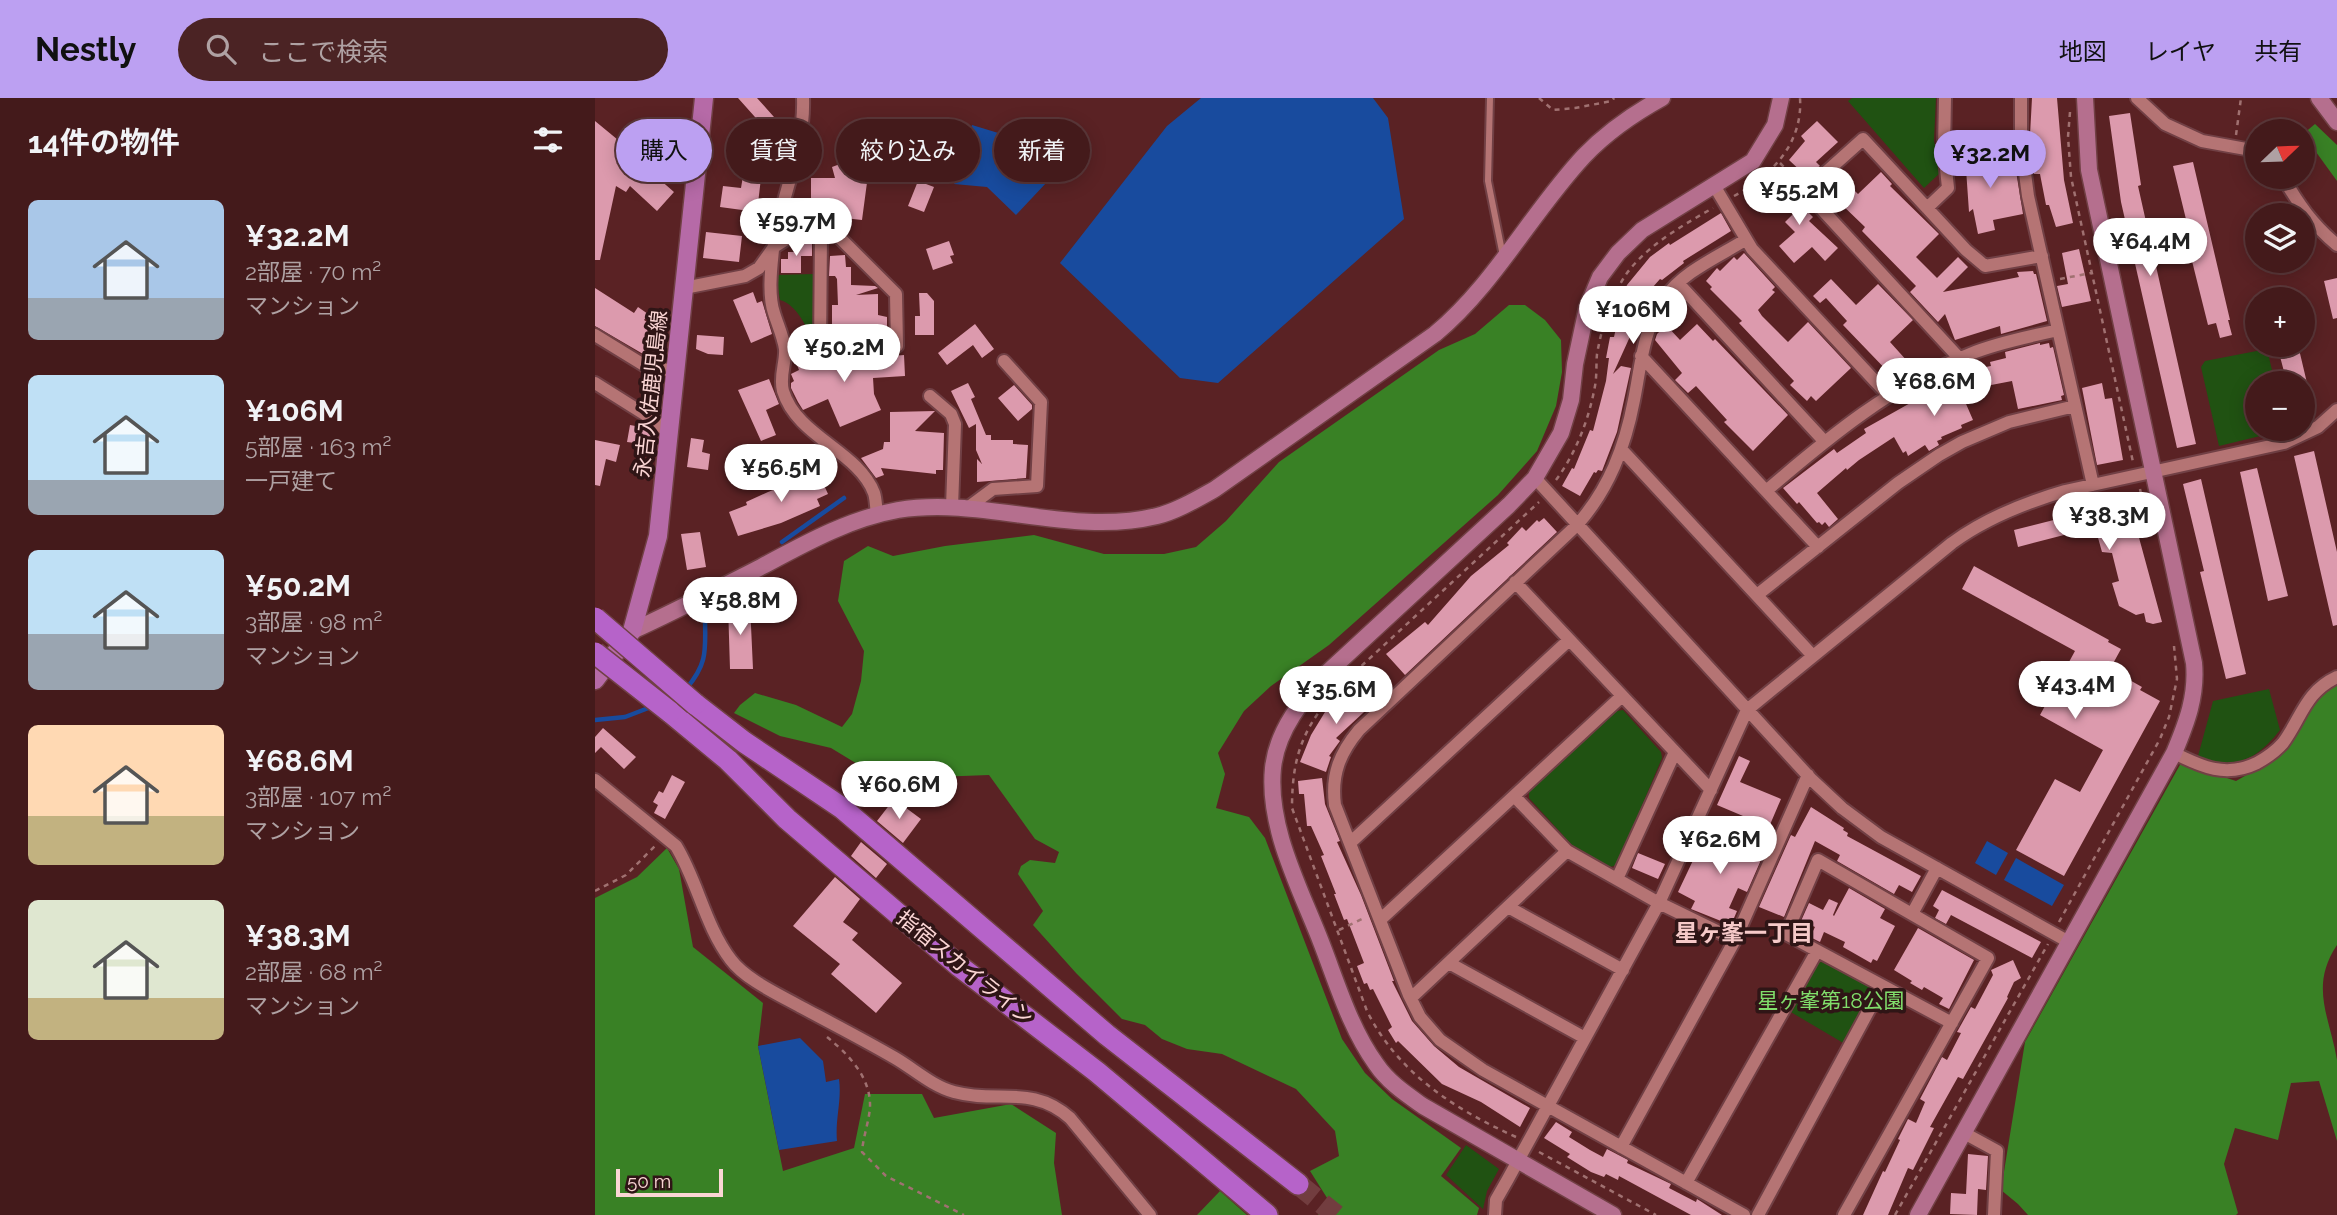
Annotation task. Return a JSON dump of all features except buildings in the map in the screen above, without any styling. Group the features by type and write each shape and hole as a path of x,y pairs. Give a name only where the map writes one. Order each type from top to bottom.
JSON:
{"highway":[{"path":"595,618 695,704"},
{"path":"595,629 695,704"},
{"path":"595,653 670,712"},
{"path":"595,664 670,712"},
{"name":"指宿スカイライン","path":"695,704 744,742 842,808 1107,1035 1298,1184"},
{"name":"指宿スカイライン","path":"670,712 728,760 787,819 959,966 1097,1072 1268,1215"}],"main road":[{"name":"永吉入佐鹿児島線","path":"595,680 632,631 658,536 704,98"}],"street":[{"path":"803,98 791,180 773,247 771,269 773,311 783,335 785,354 781,375 782,388 789,407 825,443 863,474 874,494 877,514"},
{"path":"632,631 827,532 877,514 926,507 959,508 1082,523 1107,523 1160,515 1195,500 1215,489 1435,334 1470,302 1585,155 1623,121 1662,98"},
{"path":"1613,1215 1423,1107 1395,1086 1376,1064 1344,1002 1287,852 1275,805 1273,766 1287,724 1304,697 1535,478 1561,433 1571,400 1575,364 1587,308 1600,277 1618,253 1642,230 1753,162 1775,125 1781,98"},
{"path":"1927,208 1948,188 1944,149 1945,98"},
{"path":"2021,98 2023,161 2093,485"},
{"path":"1918,1215 2174,753 2193,706 2196,681 2187,628 2089,170 2085,98"},
{"path":"2137,98 2165,124 2202,141 2245,148"},
{"path":"2319,98 2337,122"},
{"path":"1960,359 1805,191 1863,139 1966,250 1985,266 2042,256"},
{"path":"1714,187 1745,240 1888,395"},
{"path":"2290,189 2314,224 2337,245"},
{"path":"684,288 745,276 759,268 773,247 801,230 821,230 838,236 896,294 897,346 820,354 821,230"},
{"path":"1744,1215 1483,1070 1440,1041 1420,1017 1411,998 1335,805 1333,787 1335,770 1347,744 1373,716 1577,525 1603,491 1622,450 1635,399 1641,356 1654,316 1665,297 1678,283 1745,240"},
{"path":"1678,283 1824,441"},
{"path":"1766,491 1824,441 1916,378 2010,341 2058,330"},
{"path":"595,335 647,367 677,370"},
{"path":"1641,356 1818,547"},
{"path":"959,508 993,489 1037,486 1041,402 1004,361"},
{"path":"595,383 657,422 670,435"},
{"path":"930,396 951,414 955,424 959,508"},
{"path":"1757,596 1898,483 1962,442 2010,422 2075,406"},
{"path":"1495,1215 1496,1200 1659,903 1747,710 1972,528 2035,500 2284,443 2318,427 2337,410"},
{"path":"1622,450 1813,656"},
{"path":"1535,478 1747,710 1842,808 1865,826 2069,942"},
{"path":"1515,582 1711,790"},
{"path":"1350,844 1569,640"},
{"path":"2174,753 2218,771 2235,771 2265,759 2282,744 2311,696 2323,684 2337,677"},
{"path":"1378,916 1622,696"},
{"path":"1617,879 1675,752"},
{"path":"1621,1147 1735,940 1808,775"},
{"path":"595,780 676,846 715,935 733,963 765,987 947,1089 956,1093 1034,1098 1059,1108 1150,1215"},
{"path":"1514,796 1567,851 1659,903 1735,940"},
{"path":"1411,998 1567,851"},
{"path":"1844,1215 1952,1023 1988,958 1818,860 1786,934 1952,1023"},
{"path":"1912,914 1937,868"},
{"path":"1508,907 1623,970"},
{"path":"1686,1183 1817,951"},
{"path":"1449,963 1585,1038"},
{"path":"1758,1215 1882,986"},
{"path":"1963,1133 1997,1151 1994,1215"}],"lane":[{"path":"1490,98 1488,181 1504,259"}],"path":[{"path":"1539,98 1553,110 1612,101 1614,98"},
{"path":"1727,200 1780,163 1791,141 1801,109 1800,98"},
{"path":"2235,146 2241,98"},
{"path":"2070,111 2068,137 2071,177 2135,468"},
{"path":"1780,163 1807,189"},
{"path":"1656,1215 1444,1098 1416,1077 1395,1055 1367,1011 1337,931 1292,808 1292,778 1299,749 1321,707 1343,683 1547,492 1582,430 1596,385 1597,355 1614,295 1643,256 1692,220 1716,207"},
{"path":"2048,282 2091,273"},
{"path":"2138,483 2150,533"},
{"path":"1895,1215 2160,739 2169,717 2178,679 2173,645"},
{"path":"595,891 626,875 665,836"},
{"path":"1337,931 1378,916"},
{"path":"821,1017 824,1035 843,1049 864,1079 870,1105 862,1152 886,1176 964,1215"}],"green space":[{"path":"1852,98 1936,98 1934,140 1940,173 1924,188 1848,101"},
{"path":"2315,124 2337,145 2337,181 2315,151"},
{"path":"814,274 813,341 796,311 780,300 776,275"},
{"path":"1509,305 1525,305 1545,320 1561,340 1562,372 1556,406 1537,451 1498,495 1329,645 1271,686 1244,711 1218,753 1225,774 1216,808 1249,817 1265,838 1342,1039 1365,1073 1392,1099 1461,1148 1441,1176 1479,1208 1477,1215 1318,1215 1329,1201 1310,1171 1339,1156 1335,1131 1296,1089 1222,1054 1187,1049 1162,1039 1145,1025 1122,1019 1076,973 1033,925 1043,911 1018,874 1021,866 1030,860 1055,863 1059,852 1035,839 989,775 882,779 831,748 780,736 734,713 755,693 796,705 842,727 852,714 861,681 864,651 838,601 844,561 868,546 893,556 945,546 1034,535 1104,554 1164,554 1196,547 1226,521 1279,462 1439,350 1475,334"},
{"path":"2245,353 2245,357 2269,357 2272,371 2245,371 2245,440 2219,446 2201,367 2205,361"},
{"path":"2337,682 2337,945 2324,975 2323,989 2337,1060 2337,1141 2319,1081 2291,1083 2278,1140 2235,1128 2224,1164 2238,1213 2236,1215 2028,1215 2001,1190 2025,1042 2181,763 2236,781 2266,764 2285,747 2327,687"},
{"path":"2269,689 2280,730 2263,749 2244,760 2234,762 2198,756 2213,701"},
{"path":"1623,710 1661,752 1662,758 1617,865 1610,867 1572,845 1529,798 1529,791 1617,711"},
{"path":"667,848 679,869 693,947 763,1003 758,1046 783,1171 854,1148 865,1094 922,1094 934,1118 1011,1104 1056,1133 1054,1163 1062,1215 595,1215 595,898 637,877"},
{"name":"星ヶ峯第18公園","path":"1822,962 1869,986 1872,994 1845,1044 1789,1011 1817,963"},
{"path":"1466,1145 1499,1169 1487,1191 1483,1209 1446,1175"},
{"path":"1220,1191 1247,1215 1197,1215"}],"water":[{"path":"1201,98 1373,98 1388,118 1404,219 1218,383 1180,378 1060,263 1167,126"},
{"path":"980,127 994,132 994,182 1047,182 1016,215 987,187 954,184 980,182"},
{"path":"1987,841 2008,853 1996,875 1975,863"},
{"path":"2016,858 2064,885 2052,906 2004,880"},
{"path":"800,1038 823,1061 826,1082 839,1079 837,1141 779,1150 758,1046"}],"waterway":[{"path":"782,542 844,498"},
{"path":"686,689 702,663 705,615"},
{"path":"595,720 625,717 651,707"}],"tunnel":[{"path":"1298,1184 1336,1215"}],"district":[{"name":"星ヶ峯一丁目","path":"1744,933"}]}
